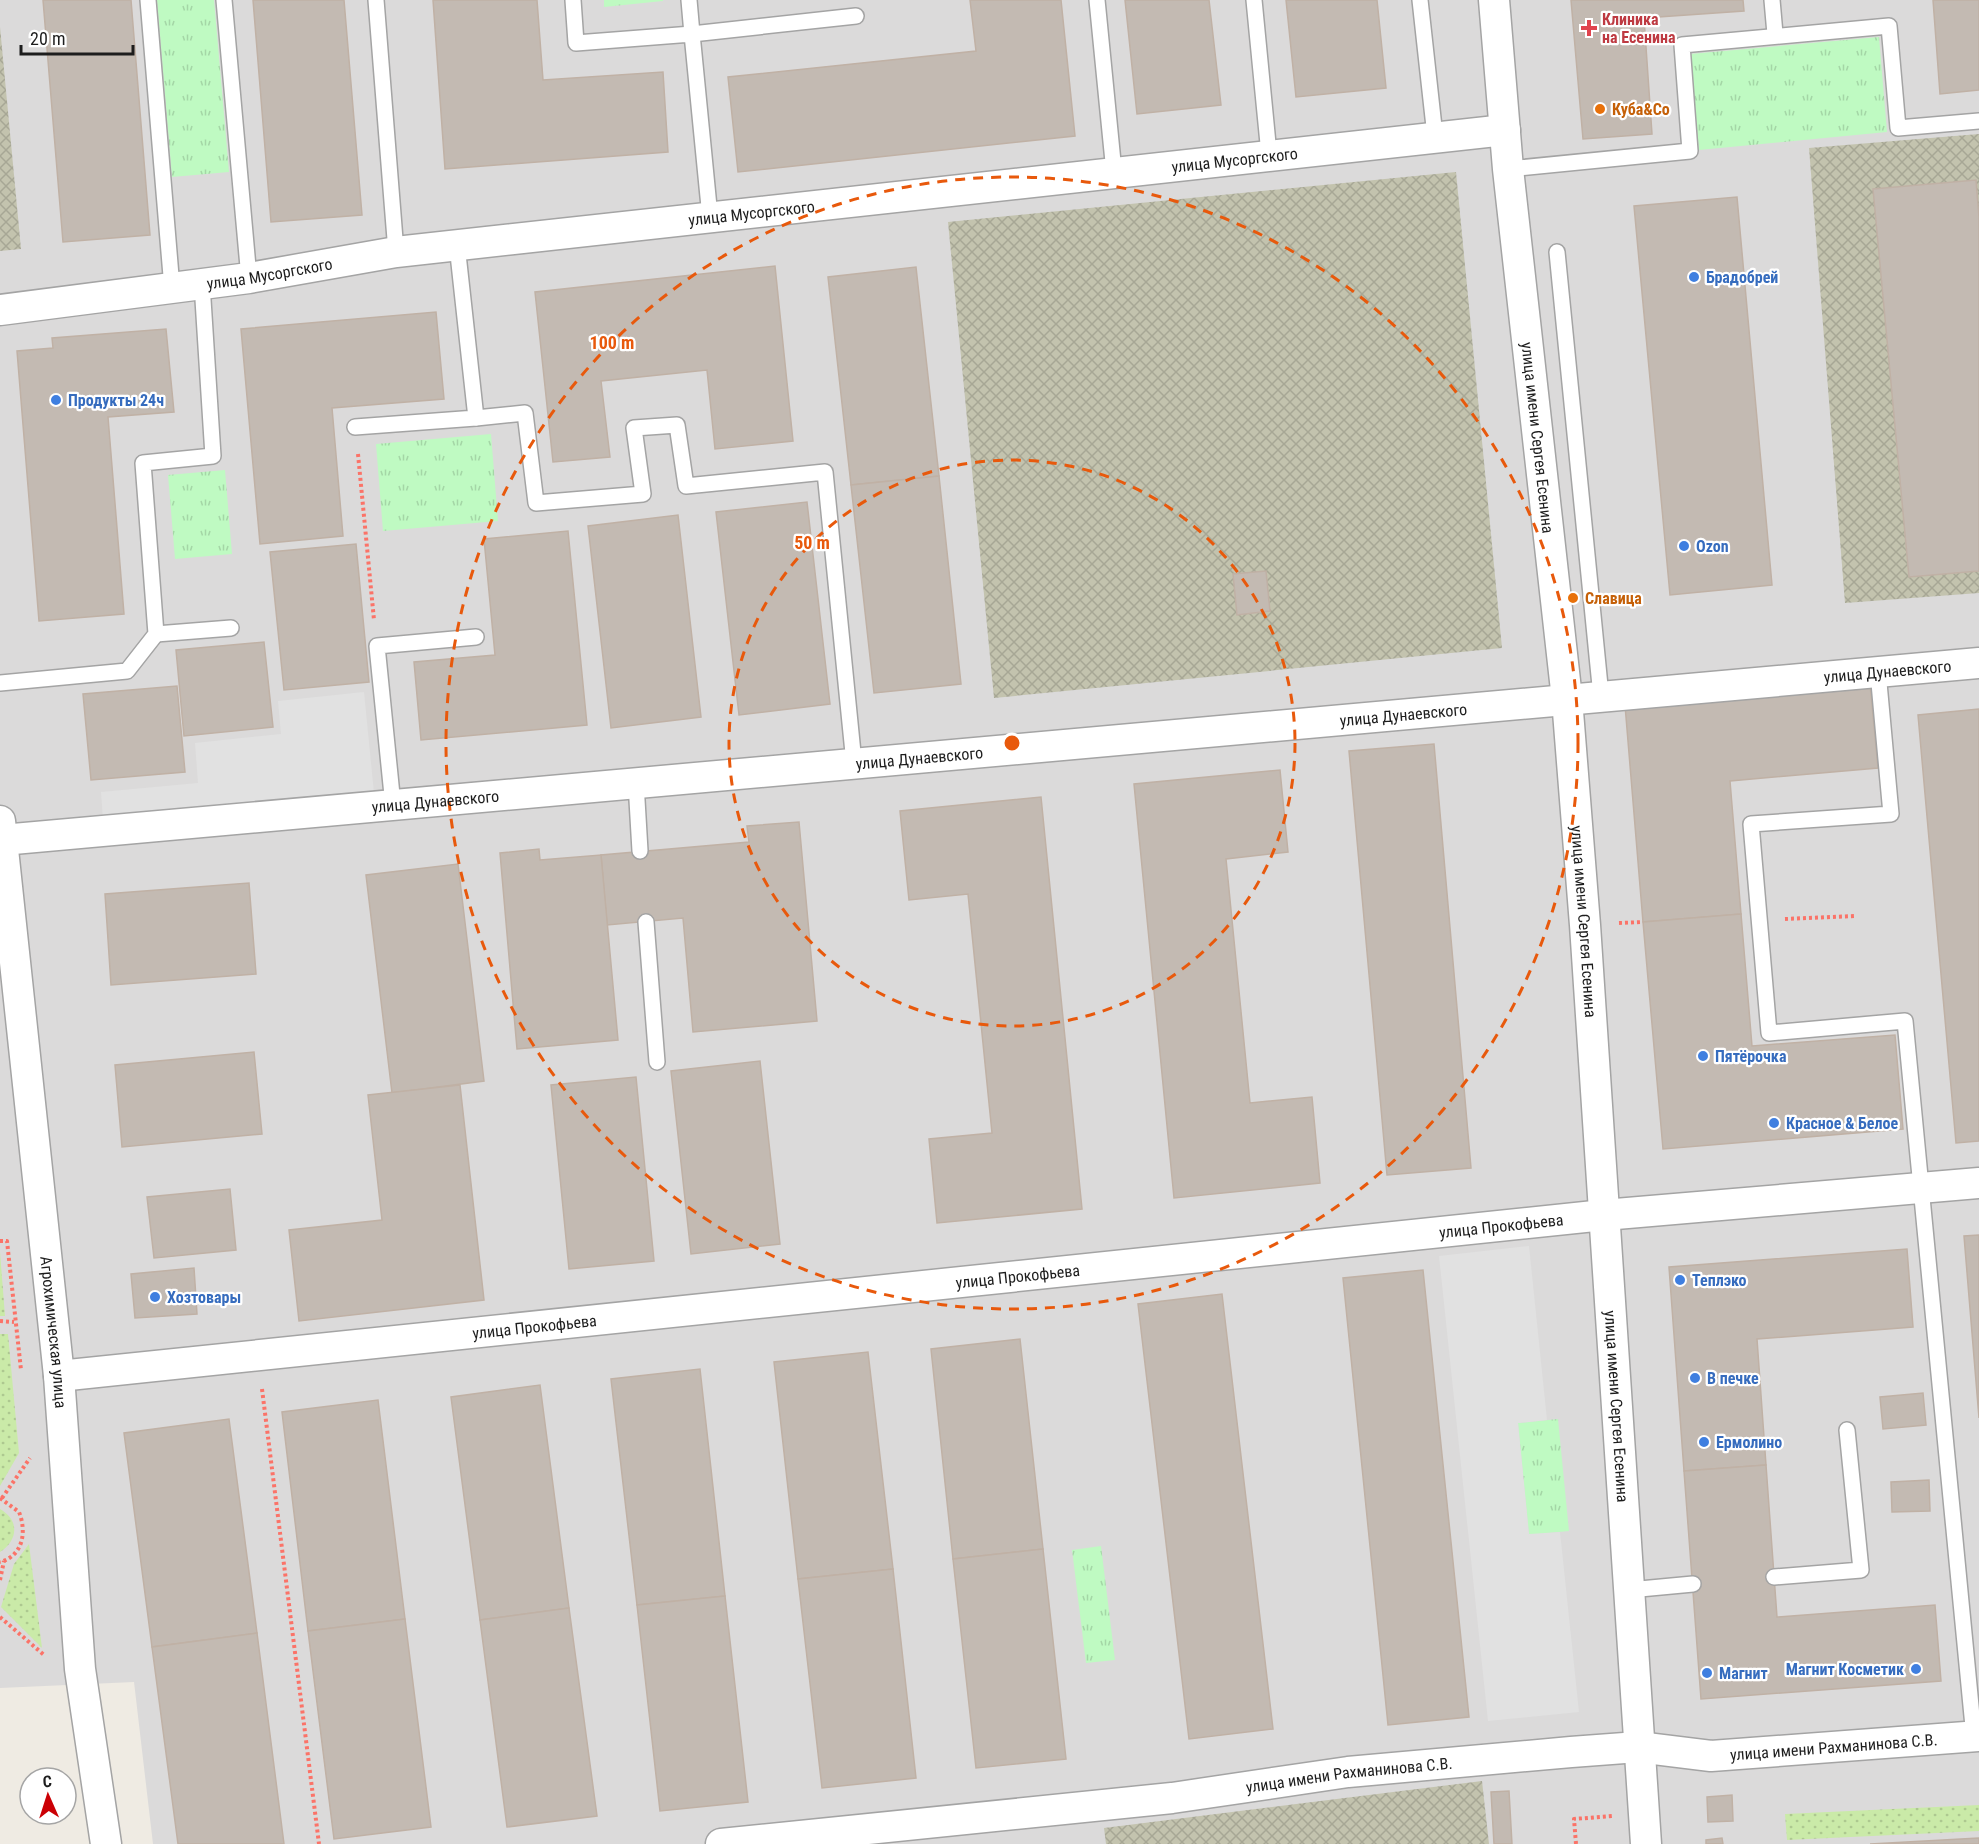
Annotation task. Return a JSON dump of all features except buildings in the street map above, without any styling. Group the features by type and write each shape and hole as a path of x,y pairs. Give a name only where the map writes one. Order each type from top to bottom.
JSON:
{"street":[{"name":"улица имени Сергея Есенина","path":"1494,0 1509,169 1567,699 1646,1844"},
{"name":"улица Мусоргского","path":"0,310 249,278 396,252 1269,154 1505,130"},
{"name":"улица Дунаевского","path":"1,830 393,805 1979,663"},
{"name":"Агрохимическая улица","path":"1,830 59,1376 80,1669 106,1844"},
{"name":"улица Прокофьева","path":"59,1376 1604,1215 1979,1183"},
{"name":"улица имени Рахманинова С.В.","path":"721,1844 1172,1798 1348,1772 1638,1747 1711,1756 1976,1737"}],"lane":[{"path":"148,0 172,288"},
{"path":"224,0 249,278"},
{"path":"376,0 396,252"},
{"path":"573,0 576,43 692,34 856,16"},
{"path":"689,0 710,217"},
{"path":"1097,0 1114,172"},
{"path":"1254,0 1269,154"},
{"path":"1420,0 1434,136"},
{"path":"1772,0 1775,34"},
{"path":"1509,169 1690,151 1682,45 1775,34 1889,26 1898,128 1979,121"},
{"path":"457,246 476,418"},
{"path":"1557,252 1601,696"},
{"path":"0,683 127,671 156,634 143,463 213,456 202,284"},
{"path":"355,426 525,413 536,503 643,494 634,428 677,425 686,486 825,472 854,763"},
{"path":"156,634 231,628"},
{"path":"393,805 377,646 476,637"},
{"path":"1878,672 1891,814 1751,824 1769,1033 1905,1022 1976,1737"},
{"path":"636,783 640,851"},
{"path":"646,922 657,1062"},
{"path":"1774,1577 1861,1570 1847,1430"},
{"path":"1629,1590 1693,1584"}],"path":[{"path":"355,426 377,646"},
{"path":"1759,921 1856,916"},
{"path":"0,1241 7,1240 14,1322 0,1321"},
{"path":"258,1356 319,1844"},
{"path":"0,1580 2,1562 20,1546 23,1523 19,1512 1,1498 32,1455"},
{"path":"0,1617 52,1662"},
{"path":"1576,1844 1574,1820 1643,1814"}],"shaded area":[{"path":"0,0 1979,0 1979,1844 153,1844 134,1682 0,1688"},
{"path":"0,27 21,249 0,251"},
{"path":"1979,134 1979,593 1845,603 1809,148"},
{"path":"1456,172 1502,648 994,698 948,222"},
{"path":"364,692 374,793 103,820 101,792 198,783 195,743 281,734 278,701"},
{"path":"1529,1246 1547,1420 1518,1423 1529,1534 1560,1532 1579,1712 1488,1721 1439,1256"},
{"path":"1482,1781 1489,1844 1106,1844 1104,1828"}],"green space":[{"path":"157,0 214,0 229,172 172,177"},
{"path":"604,0 663,0 663,1 604,7"},
{"path":"1879,37 1887,132 1699,150 1690,54"},
{"path":"491,434 498,521 383,531 376,444"},
{"path":"225,470 232,554 175,559 168,475"},
{"path":"0,1252 5,1316 0,1316"},
{"path":"0,1334 8,1334 19,1453 0,1486"},
{"path":"1558,1419 1569,1531 1529,1535 1518,1423"},
{"path":"0,1509 11,1519 14,1530 10,1542 0,1552"},
{"path":"29,1544 42,1648 1,1607 14,1564"},
{"path":"1101,1546 1115,1660 1086,1663 1072,1550"},
{"path":"1979,1805 1979,1831 1787,1840 1785,1814"}],"place":[{"name":"Клиника на Есенина","path":"1589,28"},
{"name":"Куба&Co","path":"1600,109"},
{"name":"Брадобрей","path":"1694,277"},
{"name":"Продукты 24ч","path":"56,400"},
{"name":"Ozon","path":"1684,546"},
{"name":"Славица","path":"1573,598"},
{"name":"Пятёрочка","path":"1703,1056"},
{"name":"Красное & Белое","path":"1774,1123"},
{"name":"Теплэко","path":"1680,1280"},
{"name":"Хозтовары","path":"155,1297"},
{"name":"В печке","path":"1695,1378"},
{"name":"Ермолино","path":"1704,1442"},
{"name":"Магнит Косметик","path":"1916,1669"},
{"name":"Магнит","path":"1707,1673"}]}
